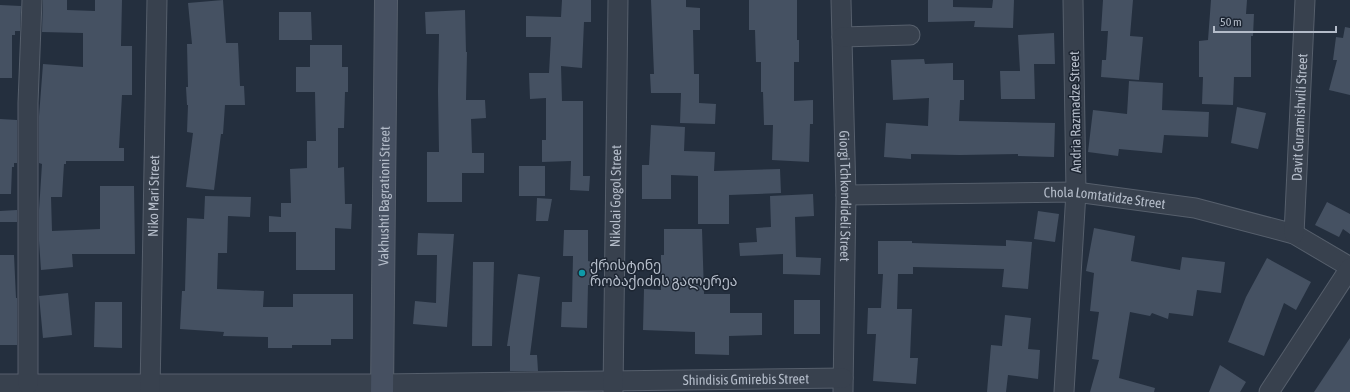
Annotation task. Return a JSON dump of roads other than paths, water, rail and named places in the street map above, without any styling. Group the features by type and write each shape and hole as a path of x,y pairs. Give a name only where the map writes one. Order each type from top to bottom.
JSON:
{"street":[{"path":"28,384 28,103 32,0"},
{"name":"Niko Mari Street","path":"150,388 157,0"},
{"name":"Vakhushti Bagrationi Street","path":"382,388 386,0"},
{"name":"Nikolai Gogol Street","path":"613,387 618,0"},
{"name":"Giorgi Tchkondideli Street","path":"841,0 846,195 843,385"},
{"name":"Andria Razmadze Street","path":"1064,392 1076,192 1073,0"},
{"name":"Davit Guramishvili Street","path":"1294,234 1305,0"},
{"path":"842,37 910,35"},
{"name":"Chola Lomtatidze Street","path":"846,195 1076,192 1195,208 1294,234 1350,267"},
{"path":"1269,392 1350,267"},
{"name":"Shindisis Gmirebis Street","path":"0,384 150,388 843,385"}],"place":[{"name":"ქრისტინე რობაქიძის გალერეა","path":"582,273"}]}
